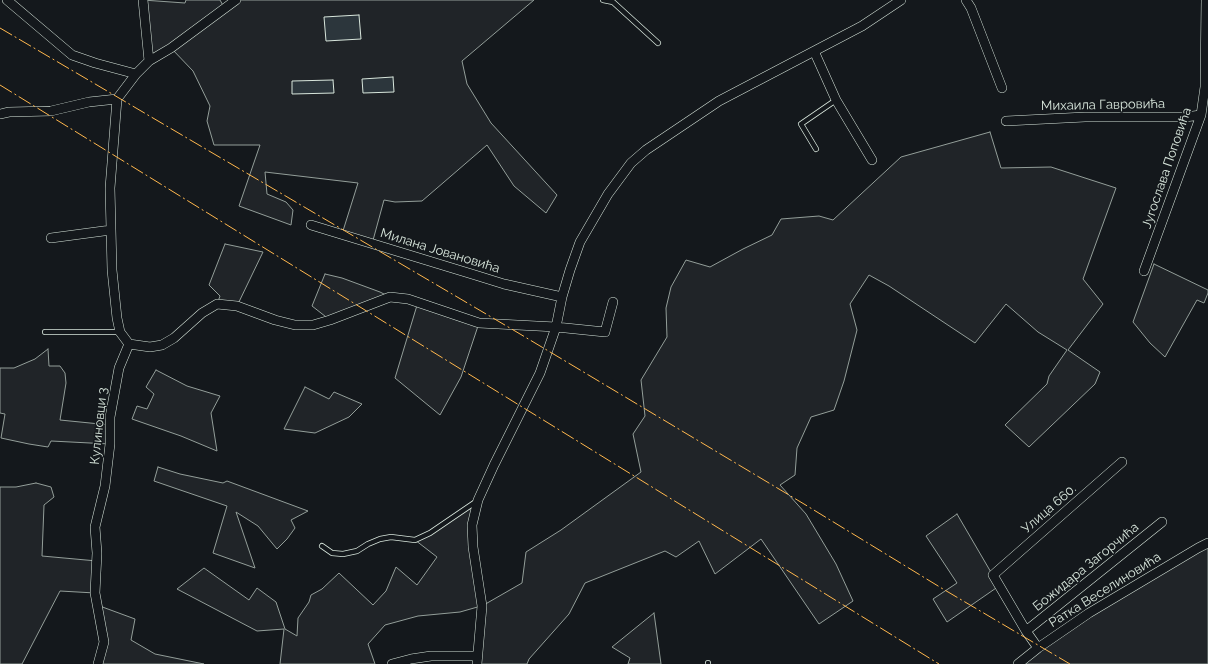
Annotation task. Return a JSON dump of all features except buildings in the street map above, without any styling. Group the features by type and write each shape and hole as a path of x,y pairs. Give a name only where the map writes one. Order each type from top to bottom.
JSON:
{"street":[{"path":"7,0 72,55 136,74"},
{"path":"143,0 149,61"},
{"path":"236,0 171,48 149,61 136,74 117,99 111,170 112,270 116,318 120,332 129,344 150,347 162,345 174,338 202,313 217,304 238,306 275,320 295,325 313,325 390,297 408,299 479,323 556,326 605,332 613,302"},
{"path":"392,664 431,656 477,660 482,606 473,547 472,525 478,500 540,373 556,326 562,296 580,242 608,194 631,163 646,150 719,100 862,26 901,0"},
{"path":"966,0 971,8 1002,88"},
{"name":"Југослава Поповића","path":"1144,271 1201,115 1205,87 1206,0"},
{"path":"814,51 836,100 872,160"},
{"path":"0,114 9,112 51,111 90,102 117,99"},
{"name":"Михаила Гавровића","path":"1006,122 1085,116 1185,117 1201,115"},
{"name":"Милана Јовановића","path":"311,225 475,276 504,284 562,296"},
{"path":"51,238 111,230"},
{"name":"Кулиновци 3","path":"98,664 104,642 95,593 97,553 96,527 105,486 110,444 110,417 119,368 129,344"},
{"name":"Улица 660.","path":"1026,631 993,575 1122,462"},
{"name":"Божидара Загорчића","path":"1026,631 1162,522"},
{"name":"Ратка Веселиновића","path":"1018,664 1038,648 1089,613 1208,543"},
{"path":"1026,631 1038,648"}],"lane":[{"path":"603,0 614,2 658,43"},
{"path":"816,149 801,124 836,100"},
{"path":"45,332 120,332"},
{"path":"322,546 332,553 343,554 356,551 380,539 391,537 415,540 430,533 478,500"}],"shaded area":[{"path":"143,0 185,3 186,0 220,0 225,9 236,0 534,0 462,61 467,84 491,123 557,195 546,213 514,186 487,145 422,201 395,202 384,200 372,244 342,234 358,183 265,172 267,194 286,202 293,210 291,225 239,206 260,145 214,145 207,121 210,106 193,71 171,48 149,61"},
{"path":"990,132 1001,168 1051,167 1116,188 1083,279 1103,304 1068,350 1100,372 1095,384 1029,447 1005,425 1047,384 1049,376 1067,350 1038,332 1006,304 975,343 889,286 869,275 850,304 857,330 844,381 834,410 811,417 797,448 795,475 780,485 806,514 836,564 853,601 819,624 761,539 715,574 699,541 676,557 665,551 585,583 569,614 529,659 527,664 477,664 481,606 460,612 418,616 385,625 368,644 375,664 280,664 284,629 257,631 177,589 204,568 249,600 257,588 276,602 285,629 297,636 298,618 309,602 311,595 322,589 339,573 373,605 386,591 396,567 417,585 437,557 415,540 430,533 473,504 472,525 482,606 522,583 526,552 561,530 641,472 633,434 645,416 641,380 667,337 666,308 671,287 686,260 710,267 772,235 781,219 819,216 833,220 901,157"},
{"path":"225,244 263,252 237,306 217,304 220,296 209,285"},
{"path":"1154,264 1208,290 1204,303 1197,300 1165,357 1150,343 1133,322"},
{"path":"325,274 342,278 390,297 330,320 312,306"},
{"path":"418,302 479,323 461,377 440,415 395,378"},
{"path":"48,349 49,366 60,366 65,373 66,383 60,420 110,425 110,444 51,441 48,447 1,438 5,414 0,413 0,368 14,368 35,359"},
{"path":"156,370 187,386 220,396 211,413 217,451 181,436 132,419 137,406 147,409 154,394 146,387"},
{"path":"305,387 329,399 334,392 362,404 349,417 315,433 284,429"},
{"path":"158,467 180,474 223,483 227,481 308,511 291,520 295,528 277,549 258,526 236,512 255,568 213,553 227,506 154,481"},
{"path":"36,483 51,487 54,497 44,505 42,556 97,561 95,593 60,591 22,664 0,664 0,487 16,487"},
{"path":"957,514 999,586 947,622 933,599 957,583 926,536"},
{"path":"1208,543 1208,664 1018,664 1038,648"},
{"path":"97,605 135,619 131,640 155,654 204,664 98,664 104,642"},
{"path":"654,613 661,664 628,664 630,658 612,647"}],"power":[{"path":"0,28 515,331 1070,664"},
{"path":"0,85 939,664"}]}
